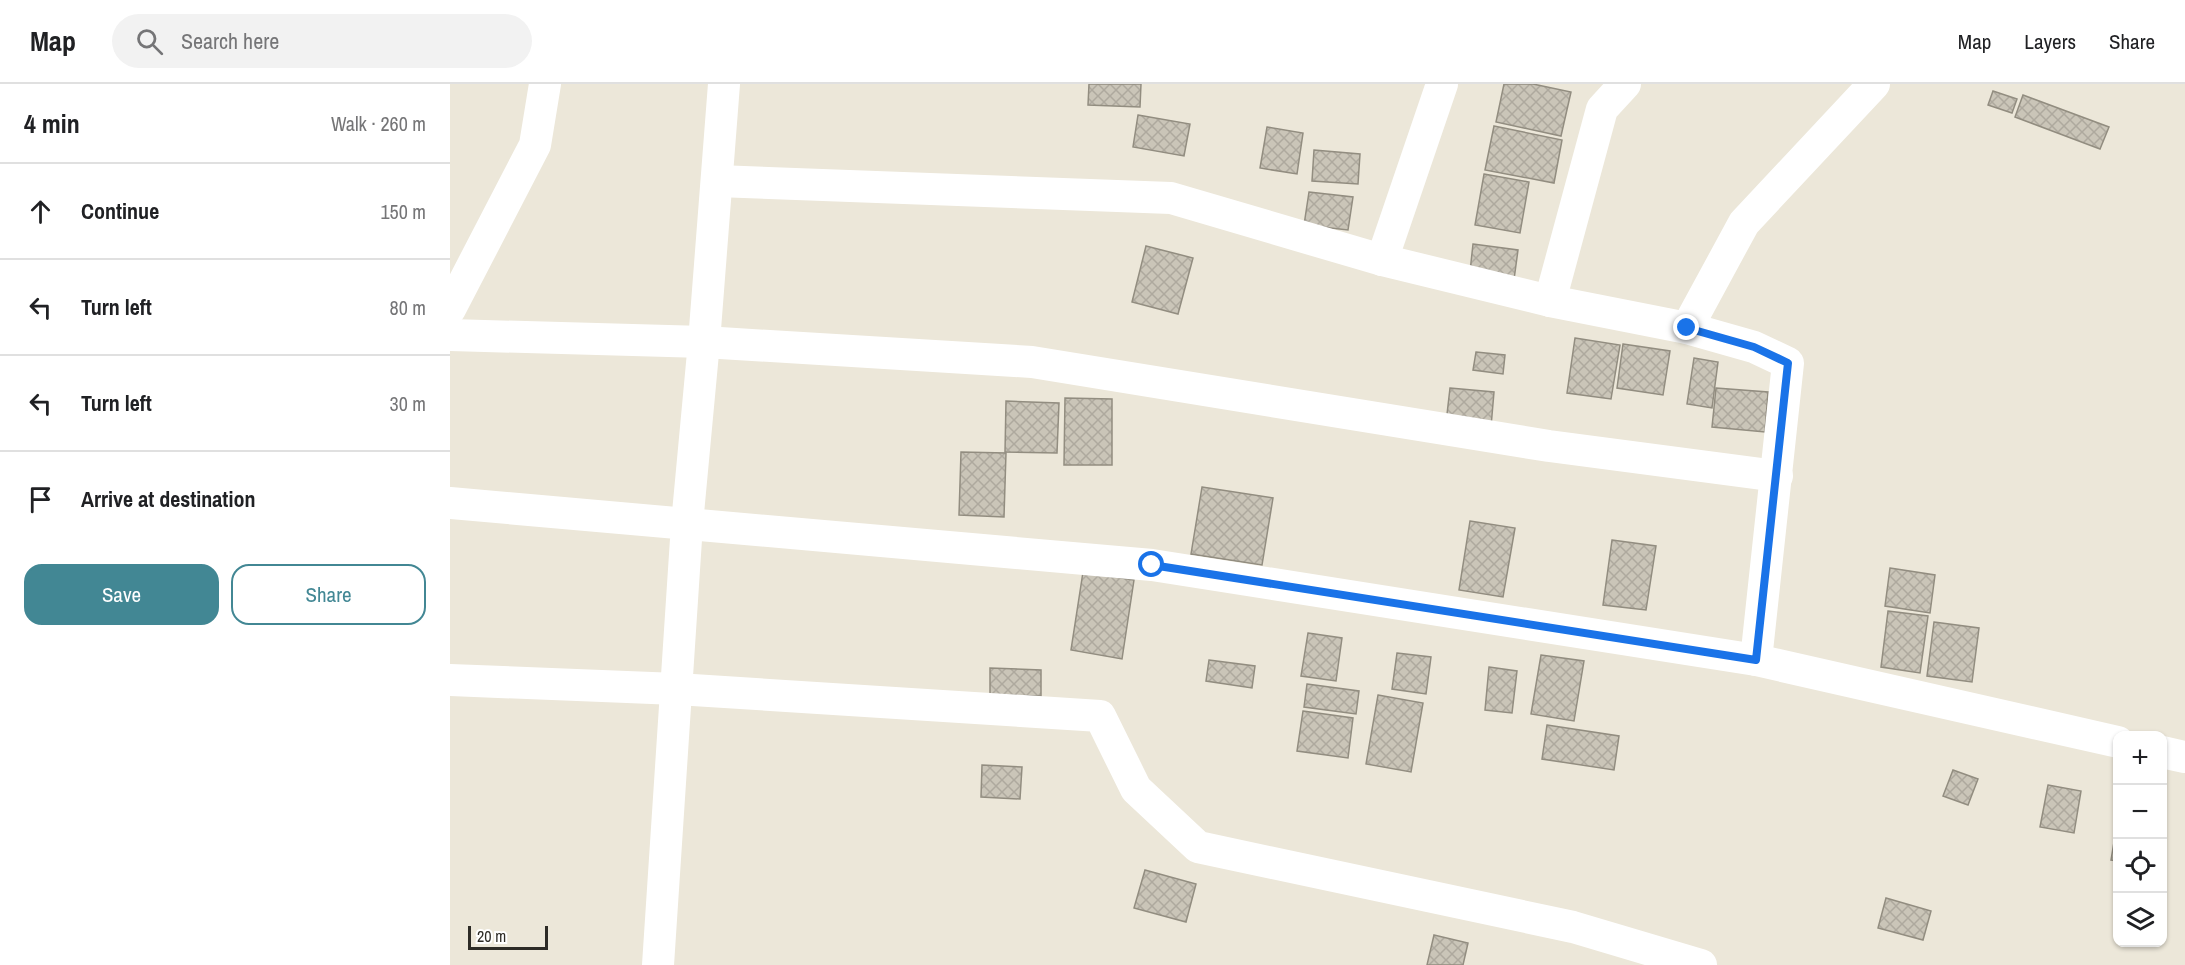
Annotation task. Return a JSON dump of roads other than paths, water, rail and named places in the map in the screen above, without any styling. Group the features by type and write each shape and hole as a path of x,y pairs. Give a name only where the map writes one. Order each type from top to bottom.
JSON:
{"street":[{"path":"450,309 535,145 545,84"},
{"path":"658,965 687,524 724,84"},
{"path":"1382,260 1442,84"},
{"path":"1550,301 1602,109 1625,84"},
{"path":"1687,328 1744,223 1874,84"},
{"path":"717,181 1171,198 1382,260 1550,301 1687,328 1754,347 1788,363 1756,660"},
{"path":"450,336 704,342 1032,362 1549,446 1777,476"},
{"path":"450,503 1152,565 1756,660 2113,741"},
{"path":"450,681 677,688 1100,716 1136,789 1198,847 1573,927 1701,965"},
{"path":"2167,753 2185,757"}]}
